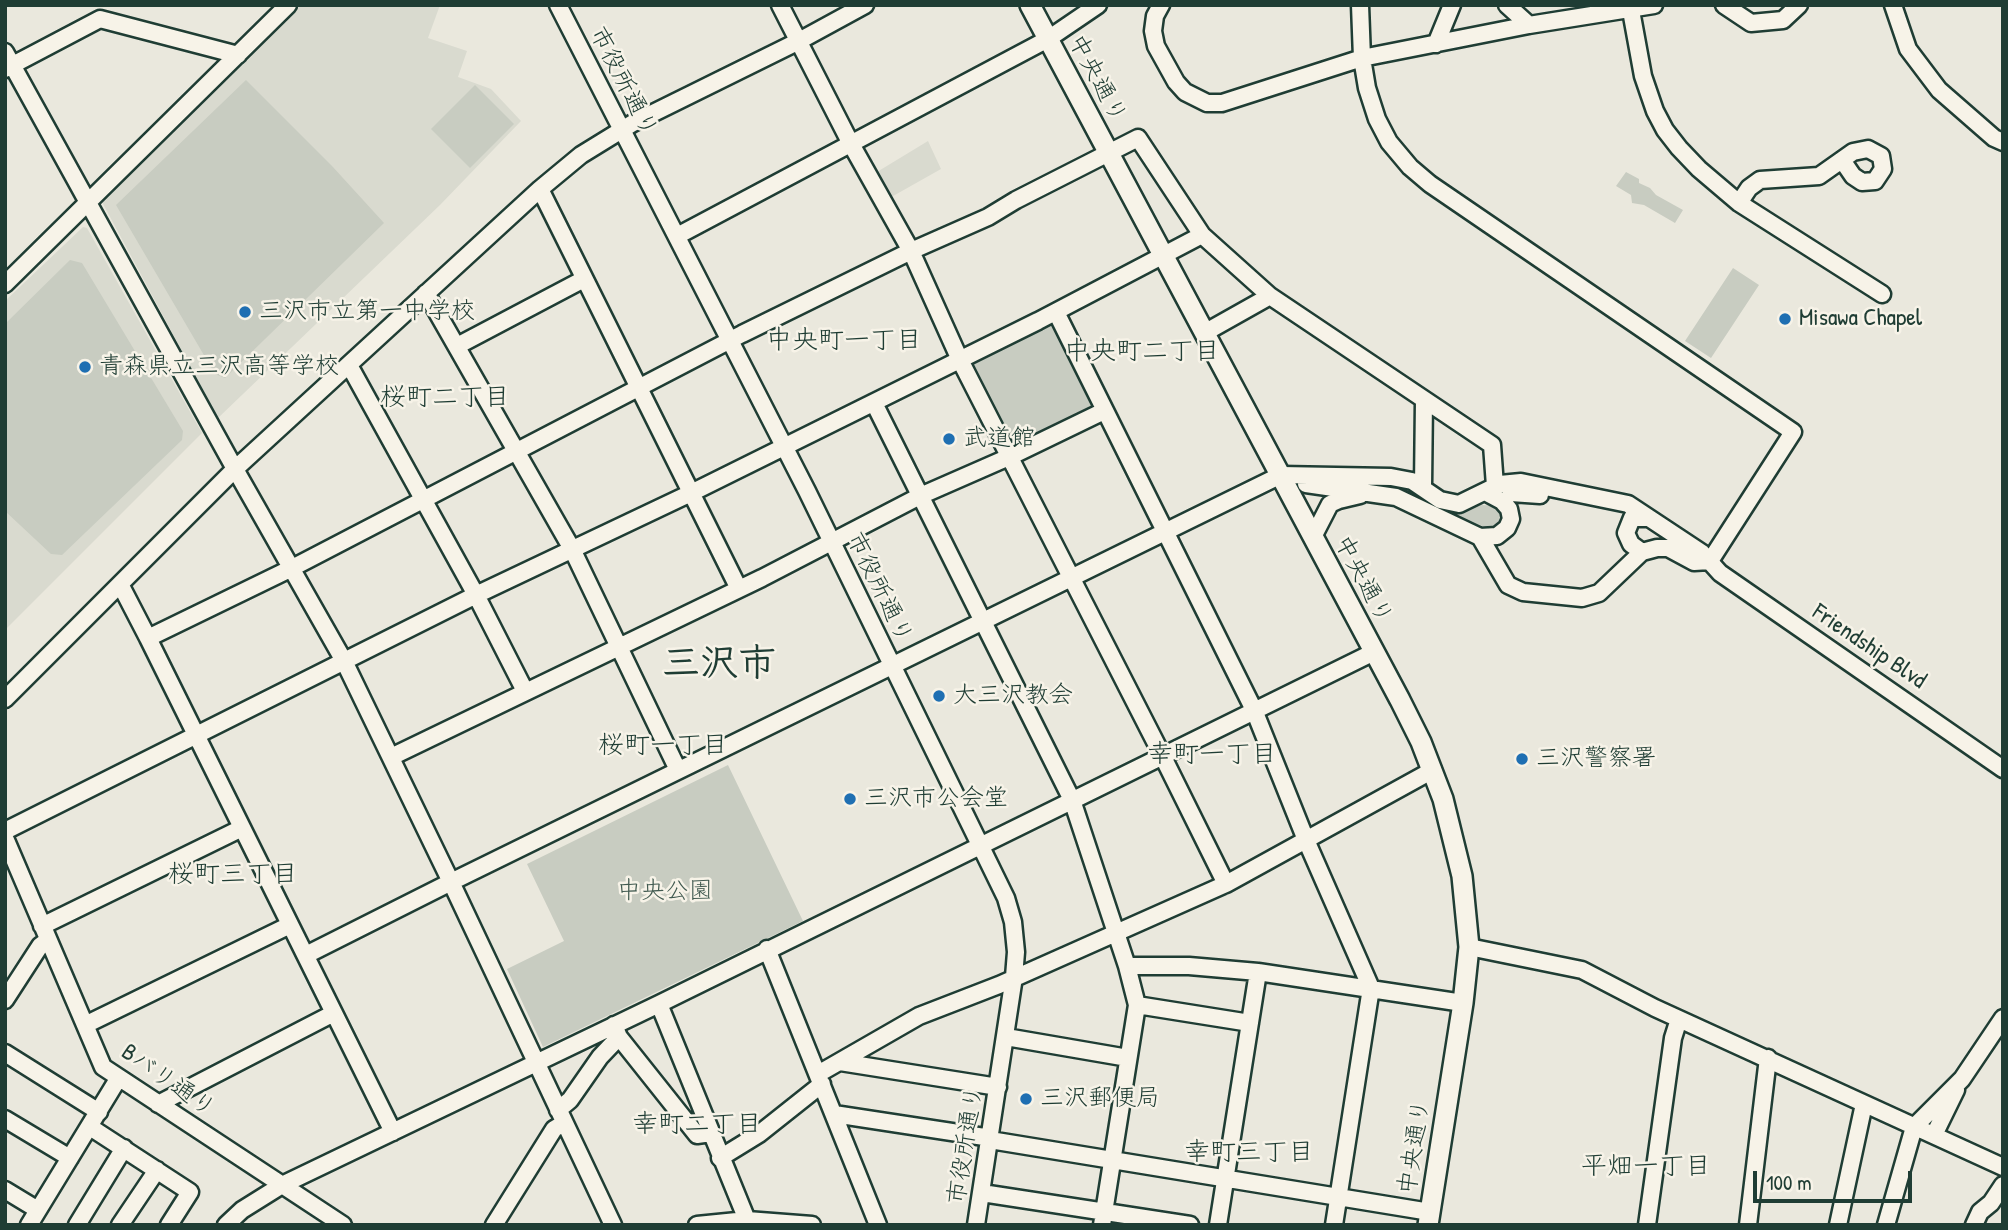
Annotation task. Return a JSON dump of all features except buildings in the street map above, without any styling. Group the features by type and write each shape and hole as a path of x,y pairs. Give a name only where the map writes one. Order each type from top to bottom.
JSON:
{"main road":[{"name":"中央通り","path":"1030,5 1206,332 1410,721 1433,770 1453,835 1462,876 1469,947 1463,1003 1429,1219"}],"street":[{"path":"5,284 288,5"},
{"name":"市役所通り","path":"558,5 784,446 1006,898 1013,922 1016,952 1014,977 976,1225"},
{"path":"780,5 851,144 911,251 960,360 1163,755 1226,884"},
{"path":"5,699 235,468 540,189 581,155 621,129 799,41 865,5"},
{"path":"677,236 1048,39 1098,5"},
{"path":"1161,5 1154,16 1156,46 1176,82 1185,92 1207,103 1222,103 1362,58 1529,25 1654,5"},
{"path":"1360,5 1362,58 1367,88 1377,119 1389,142 1410,167 1441,192 1793,432 1710,561 1694,562 1668,548 1642,552 1599,593 1582,598 1539,595 1508,585 1480,537"},
{"path":"1436,44 1452,5"},
{"path":"1507,5 1529,25"},
{"path":"1724,5 1751,23 1783,20 1799,5"},
{"path":"1893,5 1908,49 1939,90 1994,138 2003,142"},
{"path":"1630,7 1643,76 1655,111 1665,130 1699,169 1740,203 1882,294"},
{"path":"238,55 101,12 8,62 344,661 613,1225"},
{"path":"148,638 292,568 730,341 988,216 1138,138 1202,235 1270,296 1492,445 1490,489 1509,509 1511,519 1507,528 1497,536 1480,537 1396,497 1307,484 1281,475"},
{"path":"1740,203 1749,188 1760,180 1819,176 1842,160"},
{"path":"540,189 739,589"},
{"path":"5,831 476,595 874,403 1202,235"},
{"path":"457,346 584,279"},
{"path":"426,293 572,549 678,770"},
{"path":"1206,332 1270,296"},
{"path":"1056,312 1254,710 1306,839 1371,988 1334,1225"},
{"path":"349,365 476,595 525,691"},
{"path":"1423,487 1424,400"},
{"path":"874,403 1072,800 1127,966 1137,1005 1103,1218"},
{"path":"390,757 739,589 920,496 1104,411"},
{"path":"306,955 1281,475 1391,477 1412,481 1440,500 1459,504 1507,482 1521,481 1629,504 1644,517"},
{"path":"1313,537 1330,504 1373,493"},
{"path":"1511,493 1626,511 1644,517"},
{"path":"1642,552 1631,544 1626,533 1632,518 1644,517"},
{"name":"Friendship Blvd","path":"1644,517 1702,553 1720,573 2003,769"},
{"path":"120,584 393,1132"},
{"path":"226,1225 242,1210 282,1185 535,1062 616,1031 659,1004 767,949 1374,652"},
{"path":"720,1158 759,1134 840,1062 919,1016 1226,884 1433,770"},
{"path":"7,992 40,946 45,933 242,828"},
{"name":"Bバリ通り","path":"5,838 103,1067 343,1225"},
{"path":"85,1025 290,925"},
{"path":"1469,947 1582,970 1679,1019 2003,1167"},
{"path":"767,949 878,1225"},
{"path":"1127,966 1189,966 1258,972 1463,1003"},
{"path":"1218,1225 1258,972"},
{"path":"659,1004 747,1220"},
{"path":"1137,1005 1250,1023"},
{"path":"158,1104 334,1013"},
{"path":"1934,1135 1962,1079 2003,1018"},
{"path":"1647,1225 1673,1038 1679,1019"},
{"path":"494,1225 570,1100 616,1031"},
{"path":"616,1031 697,1135 711,1133"},
{"path":"1006,1037 1128,1058"},
{"path":"5,1053 99,1112"},
{"path":"1748,1225 1768,1058"},
{"path":"840,1062 998,1087"},
{"path":"29,1225 118,1079"},
{"path":"1886,1225 1914,1127 1962,1079"},
{"path":"1838,1225 1864,1104"},
{"path":"834,1114 1338,1198 1429,1219"},
{"path":"5,1119 70,1158"},
{"path":"90,1127 190,1192 169,1225"},
{"path":"77,1225 124,1148"},
{"path":"120,1225 157,1170"},
{"path":"1974,1225 1980,1212 1991,1203 2003,1185"},
{"path":"5,1190 38,1210"},
{"path":"982,1193 1103,1218 1190,1225"},
{"path":"697,1225 747,1220 813,1225"}],"shaded area":[{"name":"三沢市立第一中学校","path":"301,5 440,5 428,38 467,51 458,77 491,89 521,121 440,205 218,418 102,202"},
{"path":"928,141 941,169 886,200 872,175"},
{"name":"青森県立三沢高等学校","path":"83,227 87,228 202,433 5,630 5,301"}],"green space":[{"path":"246,80 332,166 384,223 225,378 215,374 116,205"},
{"path":"475,85 514,124 470,168 431,129"},
{"path":"1626,172 1639,179 1639,183 1650,188 1656,195 1683,210 1675,223 1644,205 1632,203 1631,195 1616,186"},
{"name":"青森県立三沢高等学校","path":"70,260 82,263 183,431 182,440 62,555 51,554 5,511 5,324"},
{"path":"1733,268 1759,285 1711,358 1685,341"},
{"path":"1053,322 1094,402 1092,408 1014,444 1009,443 971,363"},
{"path":"1320,480 1404,484 1458,510 1482,505 1498,506 1503,511 1502,521 1495,528 1476,526 1400,491"},
{"name":"中央公園","path":"728,765 803,921 543,1047 507,969 564,941 527,864"}],"place":[{"name":"三沢市立第一中学校","path":"245,312"},
{"name":"Misawa Chapel","path":"1785,319"},
{"name":"青森県立三沢高等学校","path":"85,367"},
{"name":"武道館","path":"949,439"},
{"name":"大三沢教会","path":"939,696"},
{"name":"三沢警察署","path":"1522,759"},
{"name":"三沢市公会堂","path":"850,799"},
{"name":"三沢郵便局","path":"1026,1099"}],"district":[{"name":"中央町一丁目","path":"844,341"},
{"name":"中央町二丁目","path":"1142,352"},
{"name":"桜町二丁目","path":"445,398"},
{"name":"三沢市","path":"719,665"},
{"name":"桜町一丁目","path":"663,746"},
{"name":"幸町一丁目","path":"1212,755"},
{"name":"桜町三丁目","path":"233,875"},
{"name":"幸町二丁目","path":"697,1125"},
{"name":"幸町三丁目","path":"1249,1153"},
{"name":"平畑一丁目","path":"1646,1167"}]}
